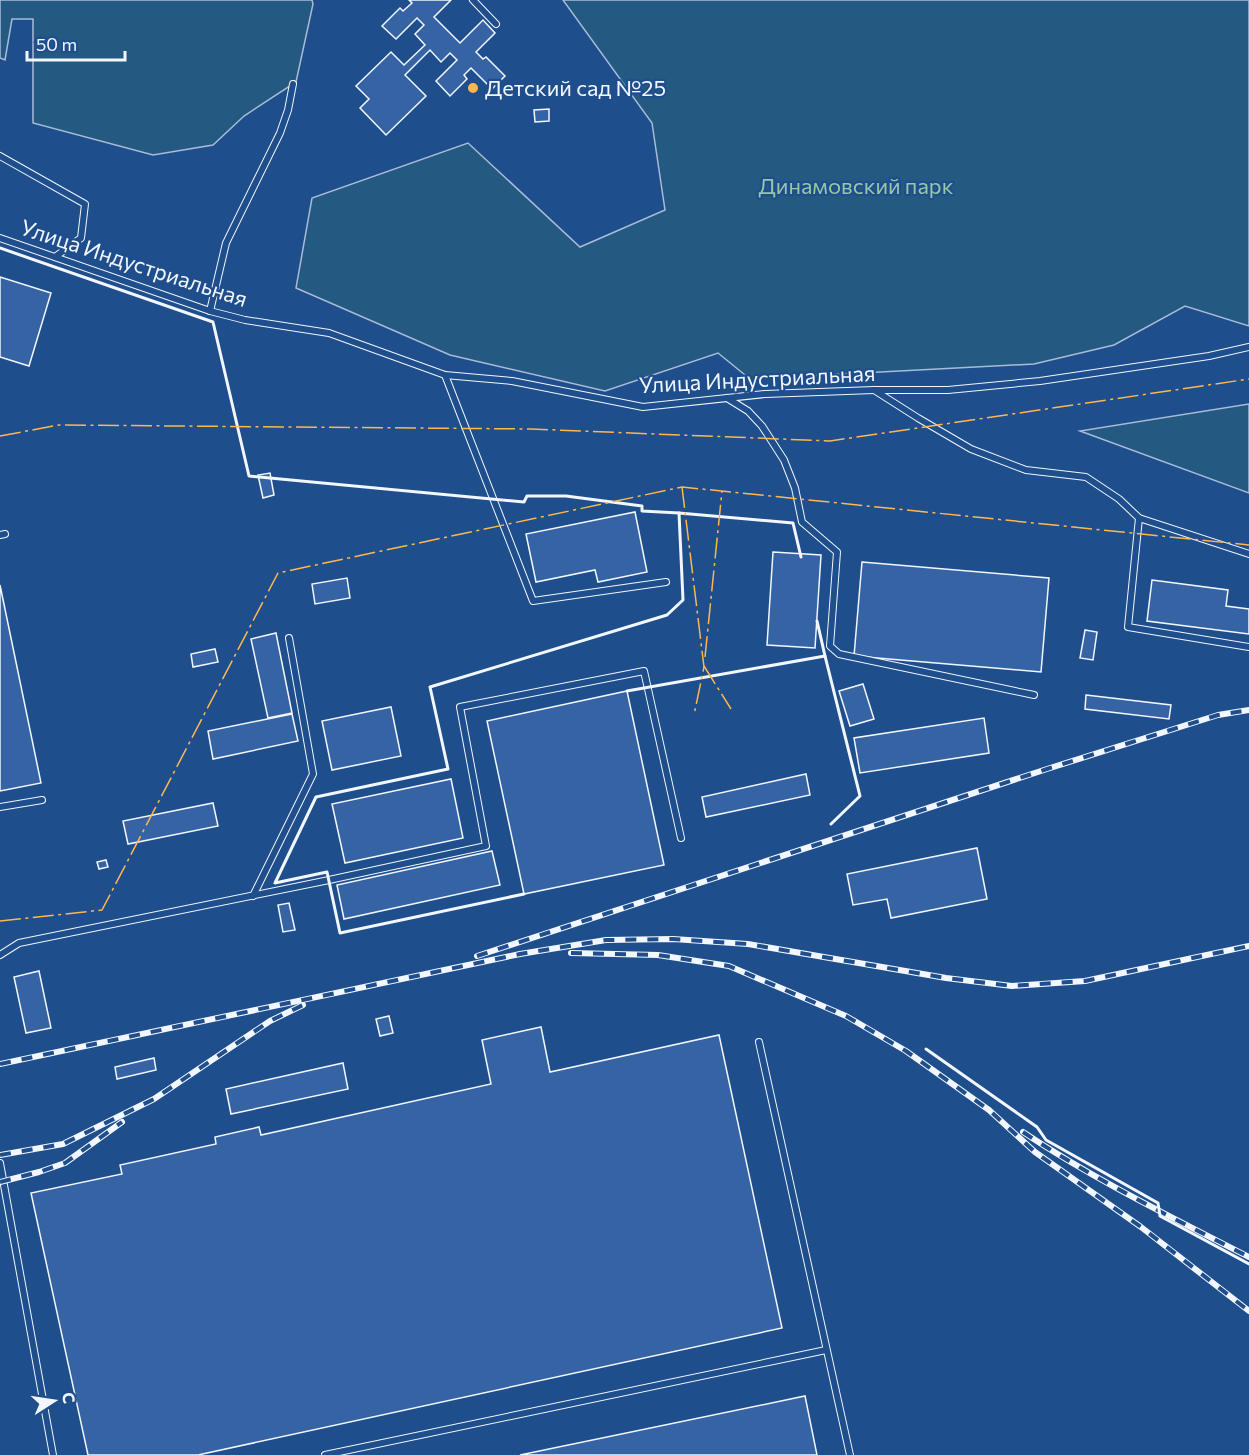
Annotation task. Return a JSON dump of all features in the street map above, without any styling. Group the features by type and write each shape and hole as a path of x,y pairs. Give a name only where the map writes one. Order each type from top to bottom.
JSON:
{"lane":[{"path":"473,0 496,24"},
{"path":"210,311 226,243 280,133 288,110 293,84"},
{"path":"0,156 85,204 81,238 55,257"},
{"name":"Улица Индустриальная","path":"0,238 210,311 245,320 329,333 445,375 512,381 644,407 765,394 948,390 1040,381 1209,356 1249,347"},
{"path":"445,375 532,601 666,582"},
{"path":"874,390 971,449 1026,470 1086,477 1119,499 1139,518 1249,554"},
{"path":"726,398 748,411 762,426 784,460 795,488 802,522 837,552 830,646 839,654 1035,695"},
{"path":"1139,518 1128,627 1249,647"},
{"path":"253,896 313,774 289,638"},
{"path":"0,955 19,943 486,846 460,707 644,671 681,838"},
{"path":"0,807 42,800"},
{"path":"759,1042 850,1455"},
{"path":"0,1163 53,1455"},
{"path":"325,1455 826,1350"}],"green space":[{"path":"0,0 312,0 313,4 296,82 244,116 213,145 153,155 33,123 33,19 12,19 5,60 0,58"},
{"name":"Динамовский парк","path":"563,0 1249,0 1249,326 1185,306 1114,345 1034,364 750,379 718,353 605,391 450,355 296,288 312,198 468,143 580,247 665,210 652,123"},
{"path":"1249,404 1249,493 1080,431"}],"building":[{"path":"409,0 451,0 434,17 460,43 483,20 495,33 476,52 483,59 486,57 505,76 492,89 471,68 464,75 467,79 450,96 436,81 457,60 450,53 441,62 430,50 405,75 426,96 386,135 360,108 369,99 356,86 391,52 404,65 425,45 415,34 424,25 417,18 396,39 382,26 400,8 403,11 412,3"},
{"path":"549,109 549,121 535,122 534,110"},
{"path":"0,277 51,293 29,366 0,357"},
{"path":"270,473 274,495 263,498 258,475"},
{"path":"635,512 647,572 598,582 595,570 536,582 526,534"},
{"path":"773,552 821,555 815,648 767,645"},
{"path":"862,562 1049,578 1041,672 854,656"},
{"path":"347,578 350,598 315,604 312,584"},
{"path":"1152,580 1228,590 1226,606 1249,609 1249,634 1147,621"},
{"path":"0,585 41,783 0,791"},
{"path":"1085,630 1097,632 1093,660 1080,658"},
{"path":"276,633 292,713 268,718 251,639"},
{"path":"215,649 218,662 193,667 191,654"},
{"path":"863,684 874,719 850,726 839,691"},
{"path":"627,691 664,865 524,894 487,721"},
{"path":"1086,695 1171,705 1169,719 1085,709"},
{"path":"391,707 401,756 332,770 322,721"},
{"path":"292,714 298,741 213,759 208,731"},
{"path":"984,718 989,753 860,773 854,738"},
{"path":"806,774 810,795 706,817 702,797"},
{"path":"451,779 463,838 345,863 332,804"},
{"path":"213,803 218,826 128,844 123,821"},
{"path":"977,848 987,899 891,918 887,899 853,905 847,874"},
{"path":"492,851 500,885 344,919 337,885"},
{"path":"106,860 108,867 99,869 97,862"},
{"path":"289,903 295,930 283,932 278,905"},
{"path":"39,971 51,1028 26,1033 14,977"},
{"path":"389,1016 393,1033 380,1036 376,1019"},
{"path":"541,1027 550,1072 719,1035 782,1328 198,1455 88,1455 31,1193 122,1174 120,1165 216,1144 215,1137 259,1127 261,1135 491,1084 482,1040"},
{"path":"154,1058 156,1070 117,1079 115,1067"},
{"path":"343,1063 348,1089 231,1114 226,1089"},
{"path":"805,1396 817,1455 520,1455"}],"railway":[{"path":"477,956 1047,769 1218,715 1249,710"},
{"path":"0,1064 520,954 606,940 673,939 748,944 946,978 1012,986 1085,981 1249,946"},
{"path":"571,953 658,955 729,966 846,1016 906,1051 989,1110 1035,1152 1141,1227 1249,1311"},
{"path":"0,1155 63,1144 154,1099 270,1021 303,1005"},
{"path":"0,1182 65,1163 122,1122"},
{"path":"1023,1132 1106,1182 1249,1257"}],"wall":[{"path":"0,248 213,322 249,476 524,502 527,496 566,496 642,506 642,511 679,513 683,600 667,615 430,687 448,769 316,797 275,883 327,872 340,933 524,894"},
{"path":"679,513 793,523 801,557"},
{"path":"817,621 825,656"},
{"path":"627,691 825,656 860,796 831,824"},
{"path":"926,1049 1037,1127 1046,1140 1158,1203 1160,1216 1249,1264"}],"power":[{"path":"0,436 59,425 531,429 830,441 1249,379"},
{"path":"682,487 704,667 694,715"},
{"path":"0,921 102,910 278,573 682,487 1249,545"},
{"path":"705,657 722,491"},
{"path":"704,666 731,709"}],"place":[{"name":"Детский сад №25","path":"473,88"}]}
